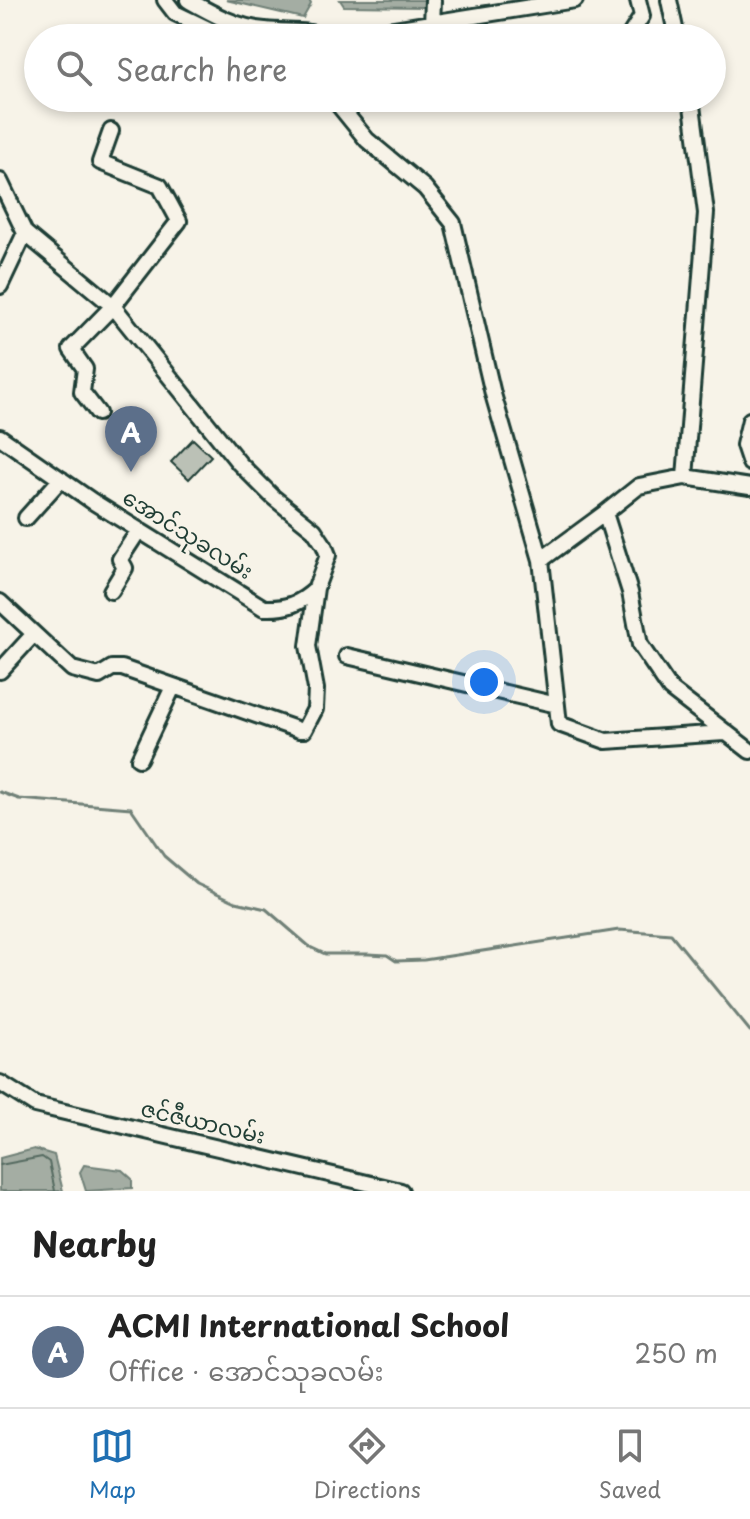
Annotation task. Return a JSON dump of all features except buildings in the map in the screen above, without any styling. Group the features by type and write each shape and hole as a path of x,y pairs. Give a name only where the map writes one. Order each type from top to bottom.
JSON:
{"street":[{"path":"165,0 175,13 198,24"},
{"path":"188,0 219,17 242,24"},
{"path":"432,24 433,0"},
{"path":"438,24 575,0"},
{"path":"637,24 642,16 638,0"},
{"path":"669,0 674,24"},
{"path":"344,112 367,140 425,188 453,223 489,379 541,560 559,724 606,741 724,733"},
{"path":"685,477 706,213 693,112"},
{"path":"98,413 82,392 85,369 71,349 113,306 179,221 160,186 100,162 111,131"},
{"path":"0,181 25,233 113,306 239,463 273,497 314,530 328,555 316,588 308,646 316,689 315,709 304,730 172,689 122,668 112,668 99,676 84,674 72,669 0,602"},
{"path":"0,286 4,265 25,233"},
{"path":"750,420 744,445 750,463"},
{"name":"အောင်သုခလမ်း","path":"0,437 139,530 264,608 281,609 302,602 316,588"},
{"path":"541,560 639,486 685,477 750,487"},
{"path":"26,518 61,479"},
{"path":"605,513 630,592 640,645 670,689 750,751"},
{"path":"111,591 125,568 120,559 139,530"},
{"path":"0,671 33,635"},
{"path":"347,656 557,705"},
{"path":"139,759 172,689"},
{"name":"ဇင်ဇီယာလမ်း","path":"0,1083 35,1105 401,1191"}],"water":[{"path":"226,0 309,0 311,4 303,18"},
{"path":"340,0 425,0 425,7 344,6"},
{"path":"34,1149 54,1155 63,1191 0,1191 0,1158"},
{"path":"84,1165 122,1170 132,1179 132,1188 86,1191 80,1172"}],"waterway":[{"path":"0,792 19,799 131,808 164,856 197,884 236,902 266,909 310,947 325,954 387,955 396,961 424,960 619,930 671,934 750,1031"}],"place":[{"name":"ACMI International School","path":"131,472"}]}
